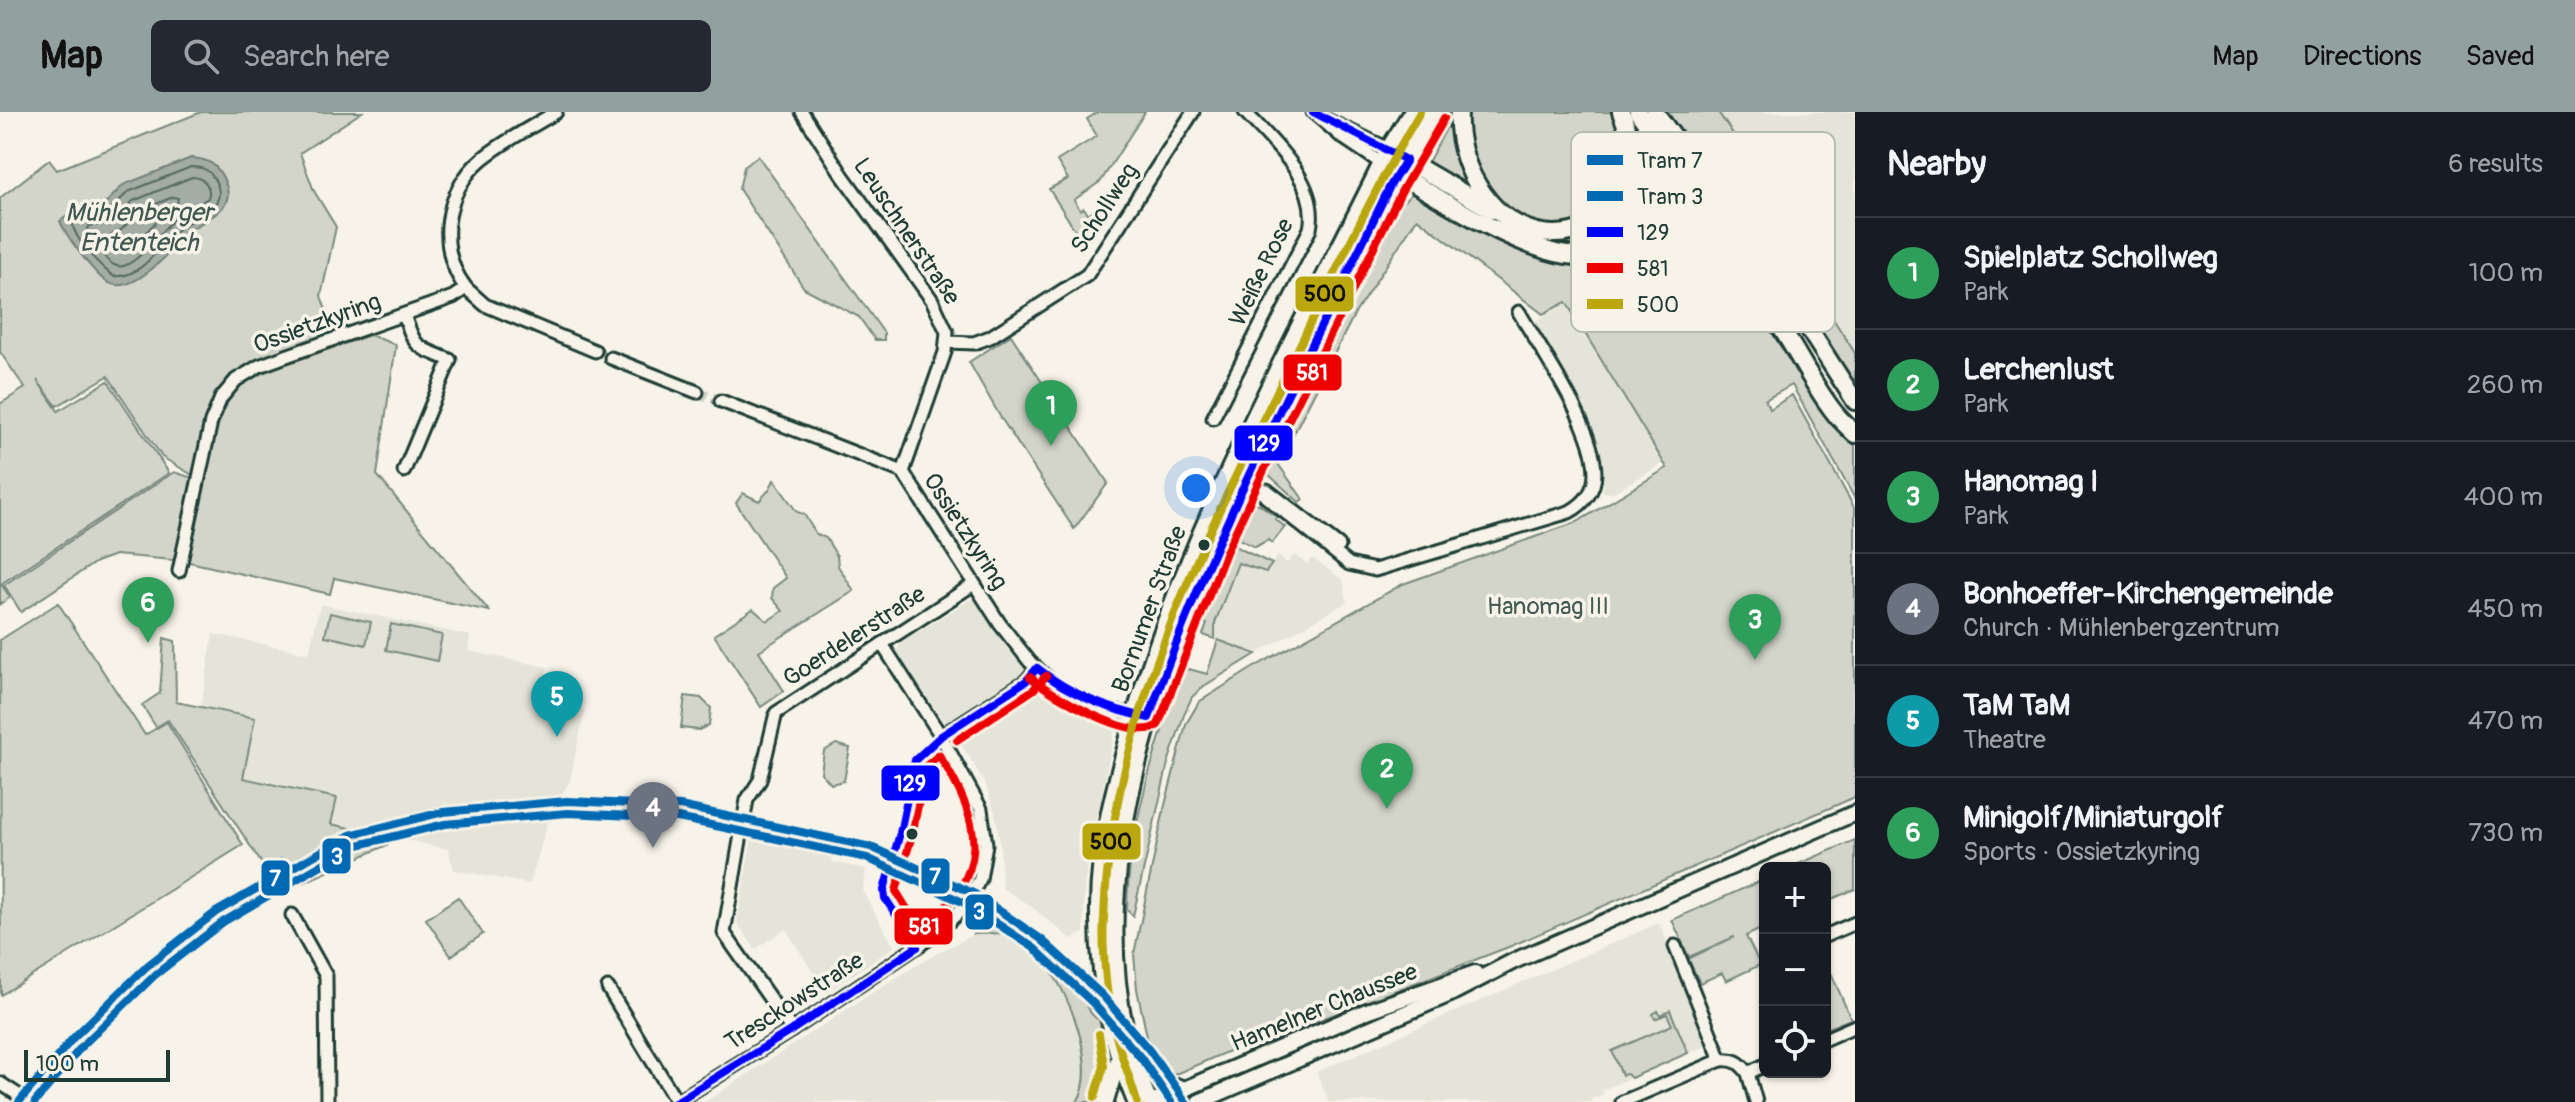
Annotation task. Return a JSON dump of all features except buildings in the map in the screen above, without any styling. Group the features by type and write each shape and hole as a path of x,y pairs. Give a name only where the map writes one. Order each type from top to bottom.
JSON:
{"highway":[{"path":"1459,112 1462,147 1475,180 1498,209 1521,226"},
{"path":"1621,112 1627,132"},
{"path":"1638,112 1652,132"},
{"path":"1655,112 1669,132"},
{"path":"1401,167 1521,226 1539,232 1571,232"},
{"path":"1401,167 1500,230 1541,249 1571,255"},
{"path":"1783,332 1834,413 1855,434"},
{"path":"1793,332 1855,427"},
{"path":"1811,332 1855,401"}],"main road":[{"name":"Bornumer Straße","path":"1152,1102 1134,1060 1116,971 1114,934 1142,717 1139,692 1165,619 1228,470 1385,156 1411,112"},
{"name":"Bornumer Straße","path":"1135,1102 1118,1056 1101,974 1098,904 1106,823 1142,717 1204,575 1401,167 1434,112"},
{"path":"1385,156 1401,167"},
{"name":"Hamelner Chaussee","path":"1199,1102 1855,813"},
{"name":"Hamelner Chaussee","path":"1152,1102 1367,1011 1514,961"},
{"path":"1106,1102 1118,1056"},
{"path":"1134,1060 1153,1077 1184,1089"}],"street":[{"path":"556,112 483,158 469,172 458,191 448,223 447,242 456,273 466,288 485,305 595,351"},
{"name":"Leuschnerstraße","path":"802,112 843,176 932,300 943,321 947,342 903,472"},
{"name":"Schollweg","path":"947,342 974,343 990,337 1087,275 1193,112"},
{"name":"Weiße Rose","path":"1213,418 1310,229 1312,216 1302,181 1275,144 1245,112"},
{"path":"1316,114 1385,156"},
{"name":"Ossietzkyring","path":"179,571 211,422 236,380 259,366 453,297 466,288"},
{"path":"1228,470 1289,505 1360,565 1375,570 1581,505 1590,494 1595,475 1580,419 1519,312"},
{"path":"404,315 413,341 450,360 404,471"},
{"path":"611,358 697,392"},
{"name":"Ossietzkyring","path":"721,401 903,472 974,584 1019,649 1037,668 1056,685 1080,698 1110,710 1142,717"},
{"name":"Goerdelerstraße","path":"792,1030 724,933 747,800 760,780 776,713 974,584"},
{"name":"Tresckowstraße","path":"676,1102 792,1030 936,934 964,907 976,888 984,864 986,844 981,809 941,736 882,644"},
{"path":"941,736 1026,681 1037,668"},
{"path":"632,806 697,812 847,844"},
{"path":"292,915 326,976 327,1102"},
{"path":"1830,934 1855,923"},
{"path":"1675,946 1721,1060"},
{"path":"608,988 676,1102"},
{"path":"1831,1036 1855,1026"},
{"path":"1622,1102 1721,1060 1731,1059 1741,1064 1748,1073 1756,1102"},
{"path":"1748,1073 1759,1068"},
{"path":"0,1083 29,1102"}],"shaded area":[{"path":"1685,112 1855,112 1855,353 1835,322 1835,132 1700,132"},
{"path":"1567,303 1571,310 1571,332 1585,332 1664,463 1612,493 1603,492 1604,477 1587,416 1533,323"},
{"path":"1294,555 1307,564 1312,558 1343,580 1347,602 1256,654 1215,639 1215,623 1238,562 1265,572 1278,556 1287,563"},
{"path":"975,597 1008,650 1048,691 1116,723 1084,885 1084,933 1071,939 1028,904 1002,888 1000,842 986,786 970,758 896,654 901,642"},
{"path":"320,604 470,636 468,651 547,667 540,701 585,710 570,781 551,811 530,884 454,870 448,849 331,824 336,798 242,778 201,707 213,634 309,653"},
{"path":"752,837 834,853 832,862 866,869 863,892 894,947 826,993 786,929 755,949 737,922"},
{"path":"1659,923 1711,1044 1602,1090 1604,1094 1591,1099 1592,1102 1329,1102 1316,1072"},
{"path":"1008,933 1047,965 1074,1015 1086,1062 1085,1090 1077,1102 705,1102 936,954 974,934"}],"green space":[{"path":"201,112 362,112 300,153 314,191 336,227 321,296 335,335 234,377 211,410 194,476 162,457 108,376 57,406 37,380 58,411 108,381 169,473 1,584 10,597 0,604 0,404 25,388 0,352 0,198 49,160 57,170"},
{"path":"1098,112 1145,112 1101,181 1074,200 1080,210 1084,208 1088,214 1094,210 1102,221 1091,238 1082,241 1049,189 1068,179 1057,161 1097,136 1087,119"},
{"path":"1466,112 1614,112 1621,132 1571,132 1571,222 1564,224 1541,223 1518,214 1497,199 1481,178 1474,162"},
{"path":"1628,112 1643,132 1626,132"},
{"path":"1667,112 1718,112 1732,132 1681,132"},
{"path":"1454,114 1477,194 1426,166"},
{"path":"758,156 884,333 884,340 875,340 859,317 804,288 739,189 744,167"},
{"path":"1420,177 1543,238 1571,227 1571,250 1521,235 1419,179"},
{"path":"1413,193 1536,255 1571,264 1571,310 1566,302 1543,314 1417,218 1354,315 1278,464 1303,499 1299,502 1268,474 1394,210"},
{"path":"1835,322 1855,353 1855,383 1822,332 1835,332"},
{"name":"Hanomag III","path":"1584,332 1777,332 1855,446 1855,499 1792,385 1765,400 1770,409 1792,395 1855,509 1855,797 1511,946 1273,1038 1238,1047 1178,1073 1170,1073 1149,1046 1137,989 1134,954 1164,809 1186,724 1199,702 1251,669 1403,584 1577,522 1667,468"},
{"path":"370,335 396,345 377,475 489,611 334,578 330,594 185,561 115,555 96,562 21,612 4,585 174,472 202,481 218,416 231,395 251,376"},
{"path":"1011,335 1108,483 1074,529 1001,418 969,362"},
{"path":"774,480 797,512 804,514 816,534 826,538 837,556 838,566 854,591 759,651 784,691 761,707 714,635 753,609 767,621 783,611 772,598 773,588 786,578 736,503 743,493 759,501"},
{"path":"1248,503 1259,504 1285,527 1272,543 1268,540 1255,547 1233,536"},
{"path":"1230,544 1272,564 1266,572 1238,563 1215,623 1215,639 1203,635 1207,624 1199,621"},
{"path":"58,603 145,735 167,722 243,845 1,995 0,640"},
{"path":"330,613 371,622 366,645 325,636"},
{"path":"391,624 442,635 437,661 386,650"},
{"path":"164,638 175,641 176,702 255,718 243,778 337,798 331,824 390,837 387,845 296,886 281,859 264,867 168,720 156,727 142,705 160,693"},
{"path":"1218,640 1256,654 1204,686 1192,697 1168,763 1133,916 1127,910 1132,849 1153,759 1182,672 1189,669 1207,674"},
{"path":"685,696 701,698 711,708 709,725 699,730 681,728"},
{"path":"836,744 850,748 844,781 831,784 821,773 824,751"},
{"path":"1855,840 1855,889 1831,899 1831,862 1803,862"},
{"path":"1759,882 1759,930 1746,936 1759,965 1726,981 1722,973 1700,983 1688,959 1734,937 1689,957 1672,920"},
{"path":"458,897 483,934 451,956 426,919"},
{"path":"985,910 1057,963 1077,984 1090,1012 1099,1020 1107,1071 1097,1102 1077,1102 1083,1088 1083,1052 1072,1012 1055,978 1038,956 1008,933 974,934 978,918"},
{"path":"1831,973 1851,1019 1831,1027"},
{"path":"1670,1010 1688,1053 1631,1078 1627,1074 1622,1075 1612,1051 1672,1025 1667,1014 1655,1019 1653,1014 1658,1011 1660,1015"}],"water":[{"name":"Mühlenberger Ententeich","path":"191,158 209,162 218,170 227,187 228,197 224,205 182,236 169,253 140,277 124,285 106,281 94,271 60,221 73,212 101,208 123,185"}],"tunnel":[{"path":"697,392 721,401"}],"tram line":[{"name":"7","path":"19,1102 73,1038 147,966 216,912 350,835 443,812 567,801 680,806 871,847 975,894 1041,939 1103,996 1150,1051 1186,1102"},
{"name":"3","path":"35,1102 82,1046 155,975 223,922 354,846 445,824 567,813 678,818 867,858 969,905 1034,948 1094,1004 1141,1058 1171,1102"}],"transit line":[{"name":"129","path":"1037,668 1090,700 1149,718 1201,581 1231,515 1390,186 1406,160 1313,112"},
{"name":"500","path":"1137,1102 1111,1015 1104,929 1110,845 1124,773 1143,702 1167,633 1226,497 1352,237 1420,112"},
{"name":"581","path":"1030,677 1073,705 1112,723 1146,729 1158,725 1226,552 1266,466 1401,192 1444,118"},
{"name":"129","path":"917,947 885,898 884,890 915,760 941,736 1026,681 1037,668"},
{"name":"581","path":"957,740 1033,690 1046,676"},
{"name":"581","path":"939,755 965,804 972,826 973,848 970,869 960,889 944,910 920,930 896,891 912,835 926,766 939,755"},
{"name":"129","path":"676,1102 917,947"},
{"name":"500","path":"1095,1097 1104,1066 1099,1034"}],"place":[{"name":"Spielplatz Schollweg","path":"1051,446"},
{"name":"Minigolf/Miniaturgolf","path":"148,643"},
{"name":"Hanomag I","path":"1755,660"},
{"name":"TaM TaM","path":"557,737"},
{"name":"Lerchenlust","path":"1387,809"},
{"name":"Bonhoeffer-Kirchengemeinde","path":"653,848"}]}
